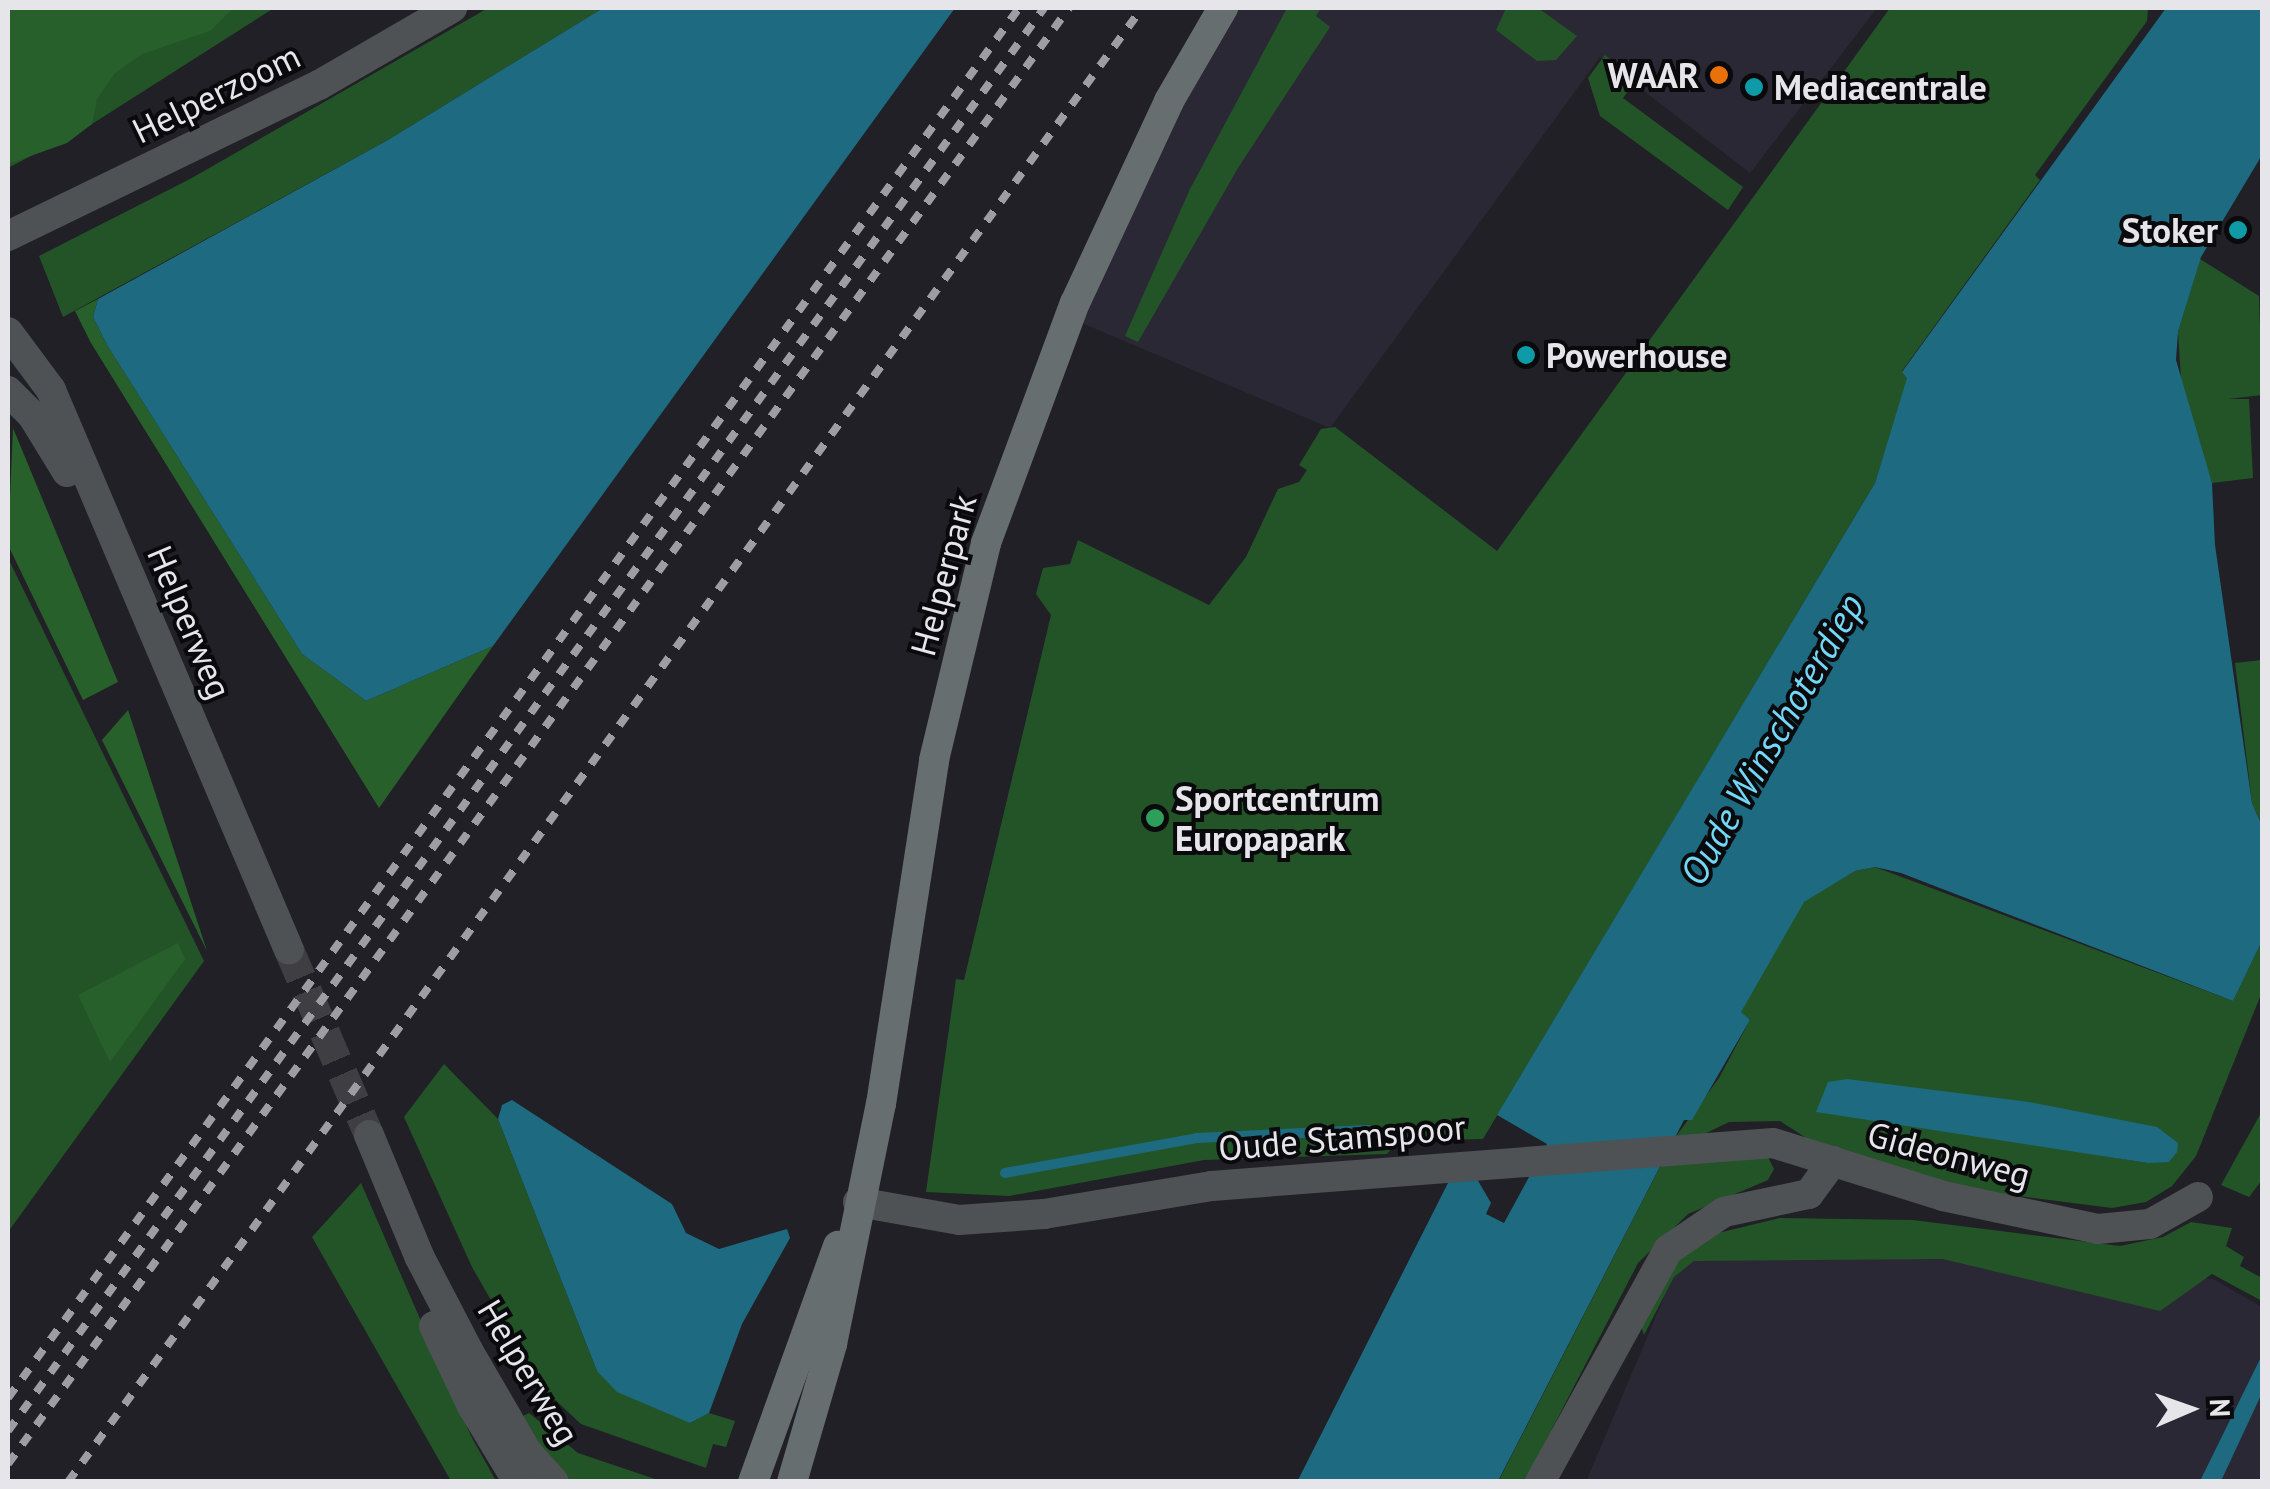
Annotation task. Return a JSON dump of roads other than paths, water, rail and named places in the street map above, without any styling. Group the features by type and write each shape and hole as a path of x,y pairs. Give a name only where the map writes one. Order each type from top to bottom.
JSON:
{"main road":[{"name":"Helperpark","path":"858,1202 881,1104 902,938 934,760 986,543 1075,303 1170,101 1223,8"},
{"path":"753,1482 814,1299 858,1202"},
{"path":"792,1482 832,1344 858,1202"}],"street":[{"name":"Helperzoom","path":"8,236 319,85 452,8"},
{"name":"Helperweg","path":"8,332 51,390 283,958 75,487 32,415 8,391"},
{"name":"Helperweg","path":"518,1482 472,1406 361,1142 470,1352 527,1452 554,1482"},
{"name":"Oude Stamspoor","path":"858,1202 959,1220 1044,1214 1212,1186 1773,1143 1833,1161"},
{"name":"Gideonweg","path":"1540,1482 1668,1250 1724,1212 1810,1194 1833,1161 1943,1196 2098,1229 2150,1224 2198,1197"}],"water":[{"path":"603,8 955,8 493,646 366,701 302,654 107,345 93,317 98,299 388,140"},
{"name":"Oude Winschoterdiep","path":"2166,8 2262,8 2262,155 2201,257 2178,332 2176,360 2212,483 2215,545 2252,803 2262,826 2262,941 2233,1001 1901,873 1875,867 1855,871 1804,902 1741,1012 1750,1020 1692,1120 1684,1120 1498,1481 1297,1482 1450,1179 1477,1179 1491,1203 1486,1214 1504,1223 1547,1144 1497,1115 1875,483 1907,378 1902,372"},
{"path":"1847,1079 2029,1102 2157,1127 2178,1143 2177,1152 2169,1162 2148,1163 1816,1112 1828,1082"},
{"path":"512,1100 672,1204 686,1233 719,1249 787,1229 790,1238 742,1324 709,1413 690,1423 617,1392 597,1371 498,1119 502,1105"},
{"path":"2262,1355 2262,1393 2221,1481 2200,1481"}],"waterway":[{"path":"1005,1173 1197,1138 1369,1130"}],"tunnel":[{"path":"289,950 369,1135"}],"railway":[{"path":"8,1398 1019,8"},
{"path":"8,1431 1044,8"},
{"path":"8,1464 1069,8"},
{"path":"68,1482 1142,8"}],"place":[{"name":"WAAR","path":"1719,75"},
{"name":"Mediacentrale","path":"1754,87"},
{"name":"Stoker","path":"2238,230"},
{"name":"Powerhouse","path":"1526,355"},
{"name":"Sportcentrum Europapark","path":"1155,818"}]}
